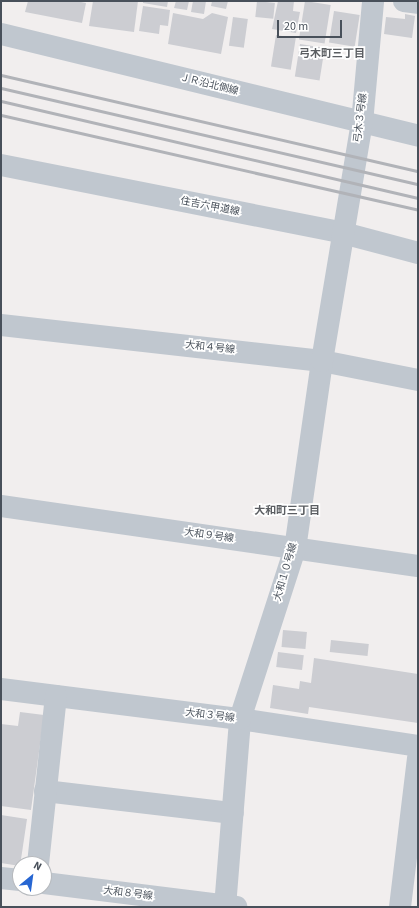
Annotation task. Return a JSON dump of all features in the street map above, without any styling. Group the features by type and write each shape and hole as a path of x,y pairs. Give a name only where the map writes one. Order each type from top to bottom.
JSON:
{"street":[{"name":"弓木３号線","path":"343,233 362,123 373,1"},
{"path":"404,1 418,4"},
{"name":"ＪＲ沿北側線","path":"1,34 418,136"},
{"name":"住吉六甲道線","path":"1,164 343,233 418,253"},
{"name":"大和１０号線","path":"229,907 233,813 240,720 295,549 322,361 343,233"},
{"name":"大和４号線","path":"1,325 322,361 418,380"},
{"name":"大和９号線","path":"1,506 418,566"},
{"name":"大和３号線","path":"1,689 240,720 418,746"},
{"path":"39,856 56,696"},
{"path":"400,907 418,758"},
{"path":"46,791 233,813"},
{"path":"1,878 12,879"},
{"name":"大和８号線","path":"52,884 229,907"}],"building":[{"path":"28,1 76,1 86,3 82,23 25,12"},
{"path":"93,1 138,1 134,32 89,26"},
{"path":"143,1 168,1 167,7 143,3"},
{"path":"176,1 189,1 187,10 174,8"},
{"path":"193,1 206,1 204,14 191,12"},
{"path":"212,1 228,1 226,9 211,6"},
{"path":"257,1 275,3 273,19 255,17"},
{"path":"278,1 294,1 293,11 300,12 296,33 272,29"},
{"path":"305,1 331,5 325,44 299,40"},
{"path":"143,6 170,10 168,26 160,25 159,34 139,31"},
{"path":"334,11 360,15 355,47 329,43"},
{"path":"173,13 203,19 212,13 228,17 221,54 168,44"},
{"path":"405,14 415,16 412,38 384,34 386,17 405,19"},
{"path":"233,17 248,19 244,48 229,46"},
{"path":"276,35 296,38 291,70 271,67"},
{"path":"300,44 325,48 320,81 295,77"},
{"path":"283,630 307,632 305,649 282,647"},
{"path":"331,640 369,644 368,656 330,652"},
{"path":"278,652 304,655 302,670 276,667"},
{"path":"314,658 418,674 418,723 309,707 308,714 270,708 273,685 299,689 300,681 311,683"},
{"path":"20,712 44,715 31,810 1,806 1,724 18,726"},
{"path":"1,815 27,819 21,856 12,856 12,865 1,863"}],"railway":[{"path":"1,75 418,171"},
{"path":"1,88 418,184"},
{"path":"1,101 418,198"},
{"path":"1,115 418,210"}],"district":[{"name":"弓木町三丁目","path":"332,54"},
{"name":"大和町三丁目","path":"287,511"}]}
